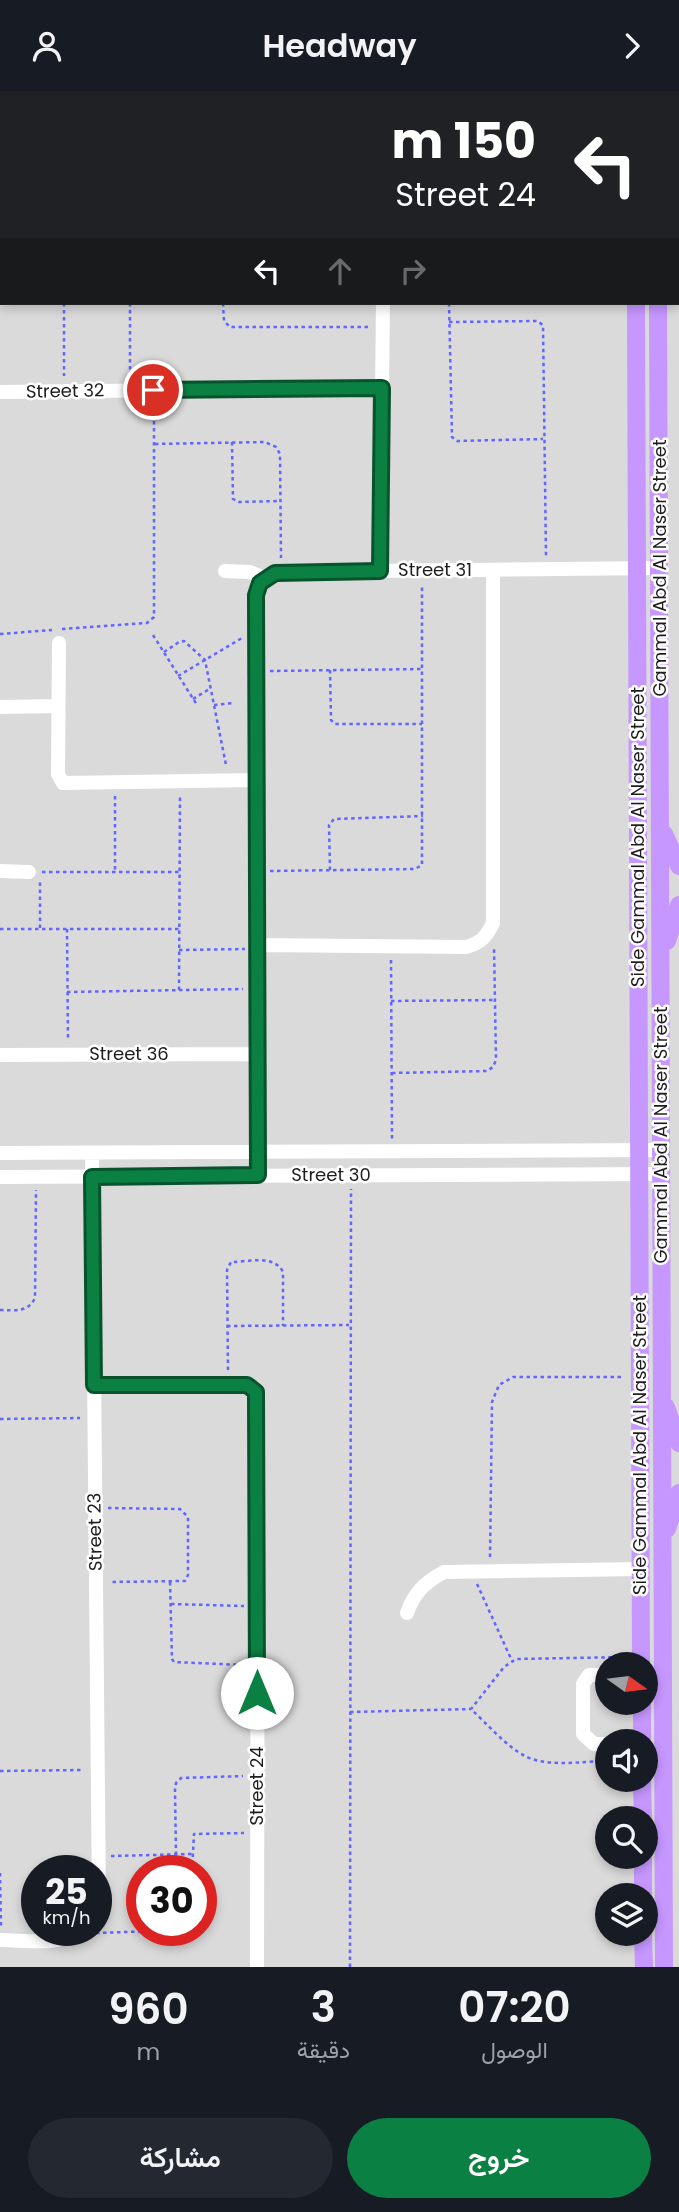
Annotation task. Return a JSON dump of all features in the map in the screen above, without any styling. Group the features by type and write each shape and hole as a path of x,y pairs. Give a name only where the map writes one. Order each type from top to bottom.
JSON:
{"main road":[{"name":"Side Gammal Abd Al Naser Street","path":"636,305 641,1652"},
{"name":"Gammal Abd Al Naser Street","path":"658,305 664,1967"},
{"path":"661,827 679,866"},
{"path":"661,960 679,905"},
{"path":"661,1394 679,1443"},
{"path":"662,1544 679,1493"},
{"path":"643,1946 644,1967"}],"street":[{"path":"380,571 383,305"},
{"name":"Street 32","path":"0,392 382,388"},
{"name":"Street 31","path":"264,578 281,572 661,568"},
{"path":"257,947 466,947 483,939 493,923 493,570"},
{"path":"225,571 250,572 264,578 256,595 258,1175"},
{"path":"59,643 60,781 67,784 256,780"},
{"path":"0,707 58,706"},
{"path":"0,871 29,872"},
{"name":"Street 36","path":"0,1055 258,1054"},
{"name":"Street 30","path":"0,1153 661,1150"},
{"name":"Street 23","path":"92,1153 98,1855"},
{"name":"Street 30","path":"0,1177 661,1174"},
{"name":"Street 24","path":"94,1385 251,1386 257,1395 257,1967"},
{"path":"407,1613 412,1600 431,1579 444,1572 641,1569"},
{"path":"595,1675 589,1675 583,1684 583,1734 595,1744"},
{"path":"0,1940 21,1940"}],"path":[{"path":"64,305 64,391"},
{"path":"130,305 130,390"},
{"path":"223,305 224,321 230,327 382,327"},
{"path":"449,305 452,437 457,440 544,439"},
{"path":"449,322 537,321 544,325 546,569"},
{"path":"0,634 147,623 153,620 153,390"},
{"path":"154,444 269,442 276,447 280,454 281,572"},
{"path":"232,443 232,496 235,501 280,501"},
{"path":"257,871 418,869 423,863 422,571"},
{"path":"178,676 256,630"},
{"path":"153,635 197,705"},
{"path":"164,653 184,641 205,660 226,765"},
{"path":"256,671 422,669"},
{"path":"330,670 333,723 422,724"},
{"path":"193,699 211,688"},
{"path":"214,705 233,703"},
{"path":"178,990 180,781"},
{"path":"115,782 115,871"},
{"path":"330,870 329,825 334,819 423,816"},
{"path":"40,929 40,872 179,872"},
{"path":"392,1073 491,1070 496,1059 493,923"},
{"path":"0,929 179,929"},
{"path":"67,929 68,1055"},
{"path":"391,946 392,1151"},
{"path":"179,950 257,947"},
{"path":"67,992 257,989"},
{"path":"391,1001 495,1000"},
{"path":"350,1967 351,1175"},
{"path":"0,1310 25,1309 35,1298 37,1177"},
{"path":"228,1385 226,1270 231,1262 271,1261 279,1264 283,1272 283,1326"},
{"path":"227,1326 349,1325"},
{"path":"490,1571 492,1402 499,1385 513,1377 639,1377"},
{"path":"0,1419 94,1418"},
{"path":"95,1508 177,1509 185,1512 188,1517 187,1577 183,1582 95,1582"},
{"path":"471,1572 512,1661"},
{"path":"170,1583 174,1662 257,1665"},
{"path":"171,1604 257,1606"},
{"path":"471,1709 504,1667 516,1659 595,1660"},
{"path":"350,1712 471,1709 523,1755 548,1762 595,1761"},
{"path":"0,1772 97,1770"},
{"path":"176,1854 175,1790 178,1780 257,1776"},
{"path":"112,1856 192,1854 194,1834 257,1832"},
{"path":"0,1873 0,1940"}],"shaded area":[{"path":"0,305 679,305 679,1967 0,1967"}],"route":[{"path":"153,390 382,388 380,571 275,573 264,578 256,595 258,1175 92,1177 94,1385 247,1385 254,1388 257,1395 257,1693"}]}
